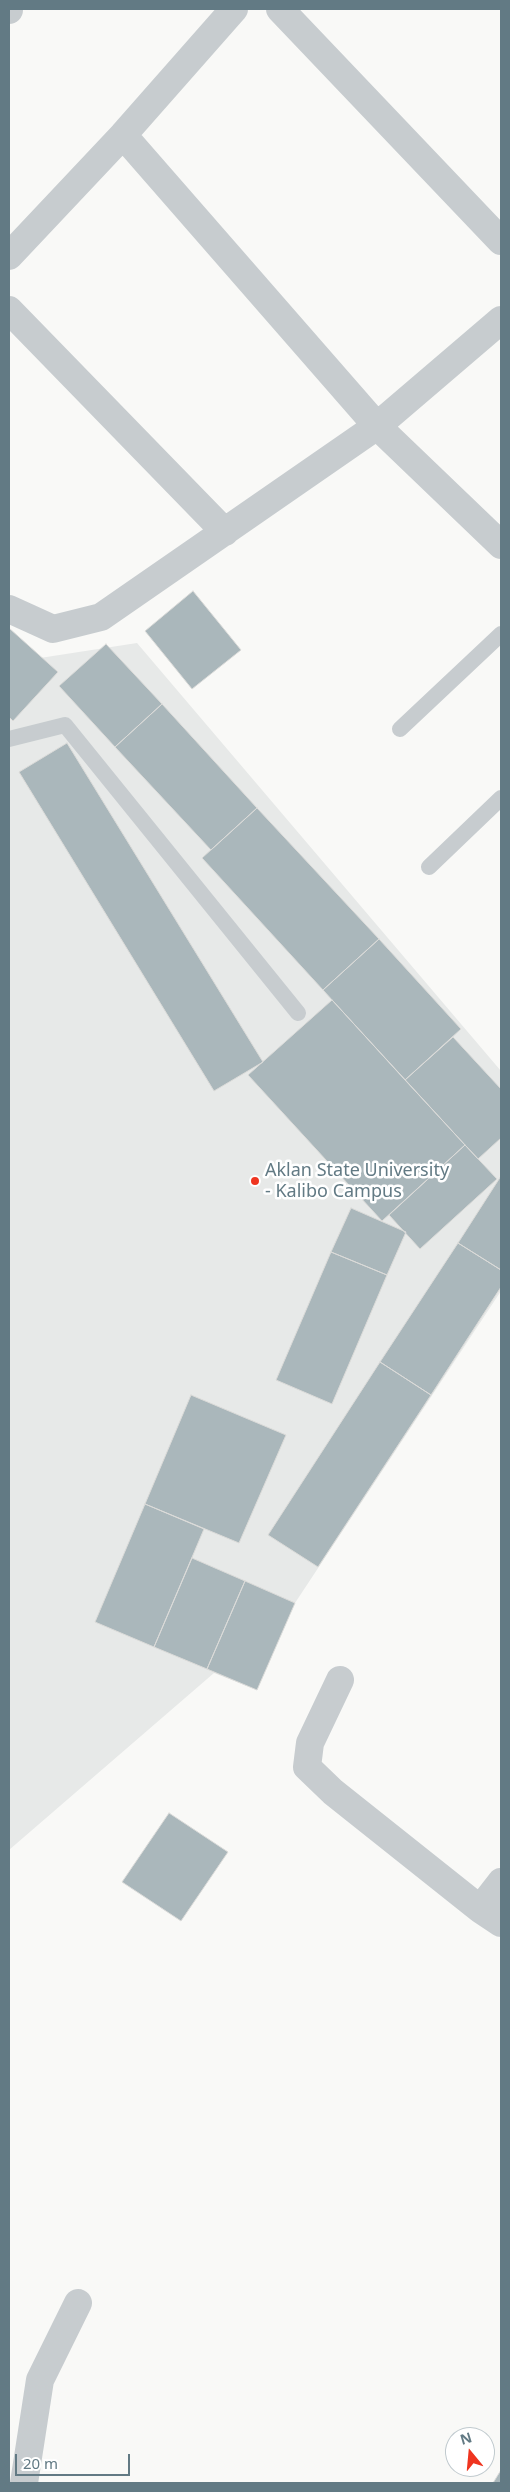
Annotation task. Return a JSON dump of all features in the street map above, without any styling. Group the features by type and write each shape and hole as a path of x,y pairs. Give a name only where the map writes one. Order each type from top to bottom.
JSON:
{"street":[{"path":"9,256 123,135 234,9"},
{"path":"280,9 501,241"},
{"path":"123,135 377,426 501,546"},
{"path":"9,310 225,532"},
{"path":"9,609 53,629 101,617 377,426 501,320"},
{"path":"340,1680 310,1742 306,1767 333,1792 491,1916 501,1882"},
{"path":"24,2483 40,2380 78,2303"}],"lane":[{"path":"400,729 501,634"},
{"path":"9,739 65,725 298,1012"},
{"path":"429,868 501,798"}],"shaded area":[{"name":"Aklan State University - Kalibo Campus","path":"9,629 40,658 137,643 501,1071 501,1291 295,1603 257,1690 214,1673 9,1850"}],"building":[{"path":"193,591 241,650 192,689 145,631"},
{"path":"9,628 58,672 13,721 9,717"},
{"path":"106,644 162,704 115,747 59,686"},
{"path":"162,704 257,808 211,850 115,747"},
{"path":"67,743 263,1062 214,1091 19,772"},
{"path":"257,808 379,939 323,990 202,858"},
{"path":"379,939 461,1029 405,1080 323,990"},
{"path":"332,1000 465,1145 382,1221 248,1075"},
{"path":"453,1037 501,1089 501,1138 478,1159 405,1080"},
{"path":"465,1145 497,1179 420,1249 389,1215"},
{"path":"501,1176 501,1270 458,1243"},
{"path":"351,1208 406,1232 387,1275 331,1252"},
{"path":"458,1243 501,1270 501,1287 431,1395 380,1362"},
{"path":"331,1252 387,1275 332,1404 276,1380"},
{"path":"380,1362 431,1395 318,1567 268,1535"},
{"path":"191,1395 286,1435 239,1543 145,1504"},
{"path":"145,1504 204,1529 154,1647 95,1622"},
{"path":"192,1558 245,1581 207,1669 154,1647"},
{"path":"245,1581 295,1603 257,1690 207,1669"},
{"path":"169,1813 228,1852 181,1921 122,1882"},
{"path":"501,2470 501,2483 493,2483"}],"place":[{"name":"Aklan State University - Kalibo Campus","path":"255,1181"}]}
